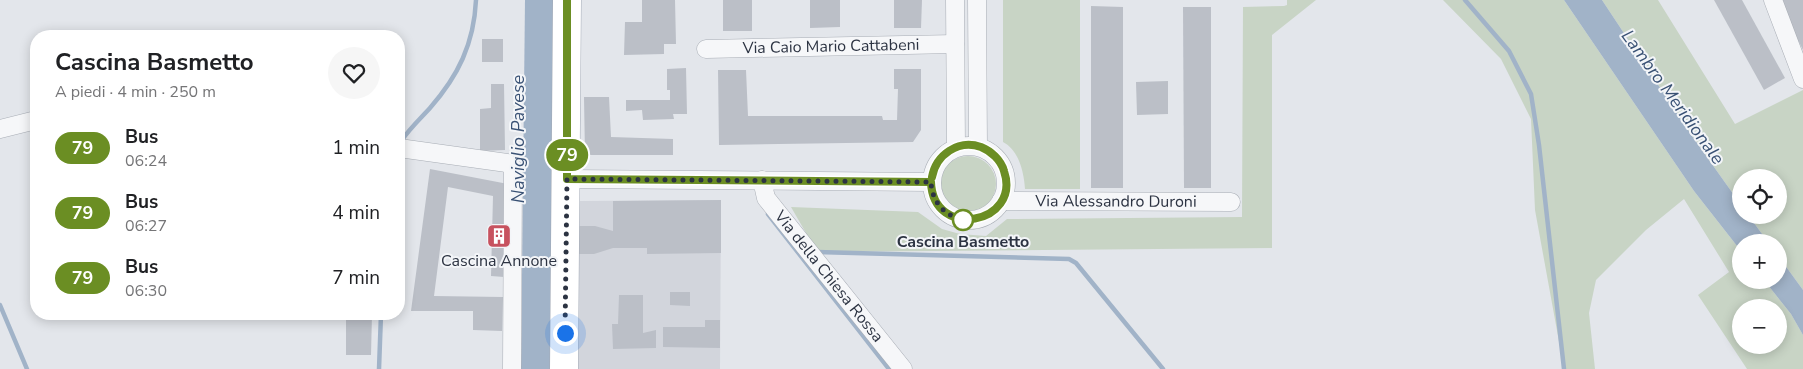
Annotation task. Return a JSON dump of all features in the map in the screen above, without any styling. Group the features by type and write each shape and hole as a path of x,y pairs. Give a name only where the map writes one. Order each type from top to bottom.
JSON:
{"main road":[{"path":"564,369 567,0"}],"street":[{"path":"955,0 956,147"},
{"path":"977,0 978,146"},
{"path":"1773,0 1803,79"},
{"name":"Via Caio Mario Cattabeni","path":"706,49 956,44"},
{"path":"0,129 30,122"},
{"path":"978,146 993,154 1004,169 1006,185 1001,201 995,210 983,217 970,220 960,219 940,208 933,196 931,182 939,160 956,147 978,146"},
{"path":"405,149 510,165 515,176 512,369"},
{"path":"567,179 931,182"},
{"name":"Via della Chiesa Rossa","path":"762,180 766,198 903,369"},
{"name":"Via Alessandro Duroni","path":"1001,201 1231,202"}],"shaded area":[{"path":"721,200 720,369 577,369 577,226 580,201"}],"green space":[{"path":"1003,0 1080,0 1080,189 1025,189 1020,162 1013,150 1003,142"},
{"path":"1287,0 1316,0 1272,35 1272,248 817,252 791,207 918,212 942,229 960,234 986,236 1007,219 1242,217 1243,7 1284,6 1287,5"},
{"path":"1443,0 1564,0 1694,191 1732,240 1732,289 1771,289 1779,299 1732,299 1732,346 1698,295 1729,272 1684,199 1646,230 1596,280 1589,313 1595,369 1564,369 1535,210 1531,119 1501,59"},
{"path":"1602,0 1658,0 1735,124 1803,90 1803,290 1787,268 1787,234 1762,234 1755,224 1787,224 1787,169 1732,169 1732,192 1692,136"},
{"path":"963,156 973,156 988,164 994,173 996,184 994,195 988,204 973,212 963,212 952,207 945,200 940,189 940,179 945,168 952,161"},
{"path":"1787,309 1803,335 1803,369 1747,369 1737,354 1787,354"}],"water":[{"path":"525,0 554,0 550,369 521,369"},
{"path":"1564,0 1602,0 1692,136 1732,192 1732,224 1755,224 1762,234 1732,234 1732,240 1694,191"},
{"path":"1787,268 1803,290 1803,335 1787,309 1787,299 1779,299 1771,289 1787,289"}],"building":[{"path":"642,0 675,0 676,44 664,44 664,54 624,55 625,22 642,22"},
{"path":"723,0 752,0 752,31 723,31"},
{"path":"810,0 840,0 840,27 810,28"},
{"path":"894,0 922,0 921,28 894,28"},
{"path":"1714,0 1742,0 1785,78 1764,90"},
{"path":"1781,0 1803,0 1803,50 1799,42 1797,42"},
{"path":"1091,6 1123,7 1123,188 1091,188"},
{"path":"1183,7 1211,7 1211,188 1184,188"},
{"path":"482,39 503,39 503,62 482,62"},
{"path":"686,68 687,114 673,114 674,119 643,120 642,110 626,111 626,100 670,100 670,90 667,90 667,69"},
{"path":"894,69 921,69 921,130 913,142 719,145 718,70 746,70 748,116 882,116 883,120 897,120 898,89 894,89"},
{"path":"1168,81 1168,114 1137,115 1136,82"},
{"path":"491,84 504,84 505,150 480,151 480,109 491,108"},
{"path":"584,97 609,97 611,137 673,139 673,155 585,155"},
{"path":"430,169 508,184 504,277 491,276 493,196 448,187 434,296 503,297 502,331 473,330 473,311 411,311"},
{"path":"721,200 721,253 647,254 647,248 613,248 594,254 577,254 577,226 595,226 613,231 613,201"},
{"path":"670,292 690,292 690,306 670,305"},
{"path":"619,295 643,295 643,333 656,330 656,348 613,349 612,324 618,324"},
{"path":"346,320 372,320 371,355 346,355"},
{"path":"705,320 720,320 720,348 663,347 663,327 705,327"}],"waterway":[{"path":"405,136 449,84 463,58 472,31 476,0"},
{"path":"1465,0 1509,51 1531,94 1539,145 1564,369"},
{"path":"768,214 889,369"},
{"path":"817,252 1069,259 1076,263 1163,369"},
{"path":"0,305 27,369"},
{"path":"379,369 381,320"}],"bus line":[{"name":"79","path":"567,0 567,179 931,182 933,196 944,211 956,218 970,220 983,217 995,210 1006,189 1002,164 989,151 976,146 957,147 945,153 936,164 932,177"}],"place":[{"name":"Cascina Basmetto","path":"963,220"},
{"name":"Cascina Annone","path":"499,236"}],"route":[{"path":"565,333 567,179 931,182 933,196 940,208 947,214 963,220"}],"water label":[{"name":"Lambro Meridionale","path":"1673,97"},
{"name":"Naviglio Pavese","path":"518,139"}]}
